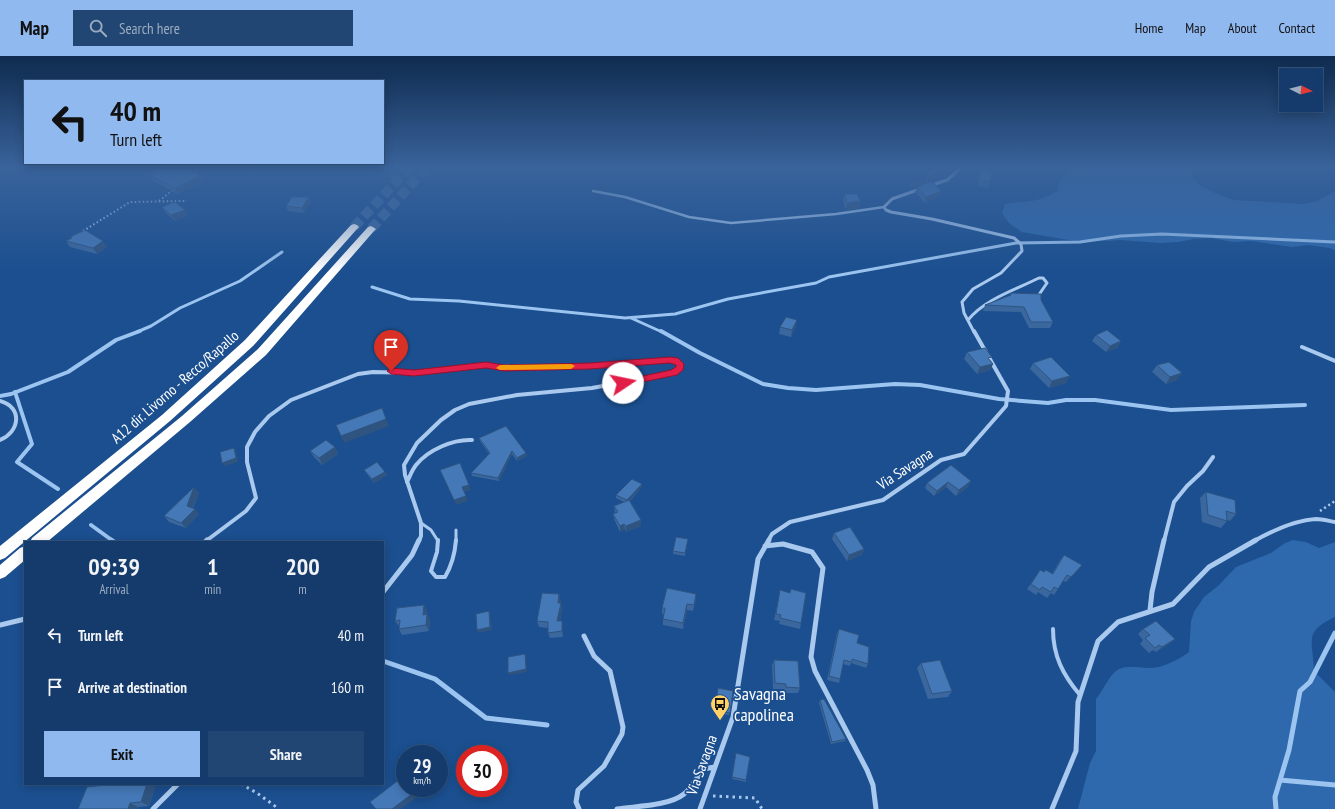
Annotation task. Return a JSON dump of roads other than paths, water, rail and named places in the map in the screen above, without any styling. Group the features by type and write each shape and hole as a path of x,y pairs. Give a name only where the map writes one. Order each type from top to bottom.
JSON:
{"highway":[{"name":"A12 dir. Livorno - Recco/Rapallo","path":"0,554 166,418 249,343 354,227"},
{"path":"38,541 186,419 262,352 371,229"},
{"path":"0,573 24,553"}],"street":[{"path":"884,207 889,202"},
{"name":"Via Savagna","path":"700,809 733,717 758,559 772,534 790,522 883,500 941,460 964,454 1006,406 1008,391 964,313 962,302 973,289 1001,273 1022,252 1021,244 1014,238 932,219 892,212 886,210 884,207"},
{"path":"968,320 974,312 984,306 1039,278 1043,278 1047,283 1038,296"},
{"path":"1302,347 1335,361"},
{"path":"206,541 246,511 256,498 247,462 247,447 255,432 269,416 291,400 326,385 358,374 373,372 414,373 486,365 504,368 583,366 670,360 675,360 680,364 680,368 674,373 592,388 517,395 469,404 455,410 440,420 422,439 408,457 404,466 407,482 421,524 421,536 412,555 384,591"},
{"path":"0,402 6,402 10,405 17,422 15,429 6,439 0,440"},
{"path":"407,482 418,463 442,447 465,439 472,440"},
{"path":"1150,610 1152,592 1165,533 1174,502 1214,457"},
{"path":"1052,809 1076,751 1078,702 1098,641 1118,622 1150,610 1173,604 1209,567 1268,534 1304,520 1318,519 1335,522"},
{"path":"766,546 783,544 812,552 823,568 811,658 815,670 867,770 873,785 876,809"},
{"path":"0,625 24,620"},
{"path":"579,809 576,802 578,792 587,780 601,770 622,734 623,727 610,671 597,662 590,651 584,636"},
{"path":"617,809 671,800 683,795 703,769 715,767"},
{"path":"153,809 177,785"}],"lane":[{"path":"641,202 689,217 731,223 836,214 884,207"},
{"path":"421,524 429,527 434,532 439,548 431,570 436,577 445,577 449,571 456,543 456,530"},
{"path":"1053,629 1052,644 1056,659 1068,680 1080,695"}],"waterway":[{"path":"372,287 410,299 459,301 625,318 675,314 728,299 816,283 829,277 1016,243 1080,242 1121,236 1162,234 1335,242"},
{"path":"137,332 151,326 180,308 240,281 282,252"},
{"path":"631,318 662,332"},
{"path":"15,392 68,372 116,340 140,331"},
{"path":"661,331 700,353 763,384 788,388 816,390 895,384 920,385 999,399 1048,403 1066,400 1095,400 1171,410 1305,405"},
{"path":"0,396 15,392"},
{"path":"15,392 32,444 17,462 58,489"},
{"path":"91,525 113,541"},
{"path":"1280,780 1289,750 1300,691 1310,682 1335,633"},
{"path":"384,661 435,679 486,718 547,725"},
{"path":"1276,809 1275,797 1280,780"},
{"path":"1280,780 1335,785"}],"tunnel":[{"path":"354,227 377,202"},
{"path":"371,229 395,202"}],"place":[{"name":"Savagna capolinea","path":"720,721"}]}
